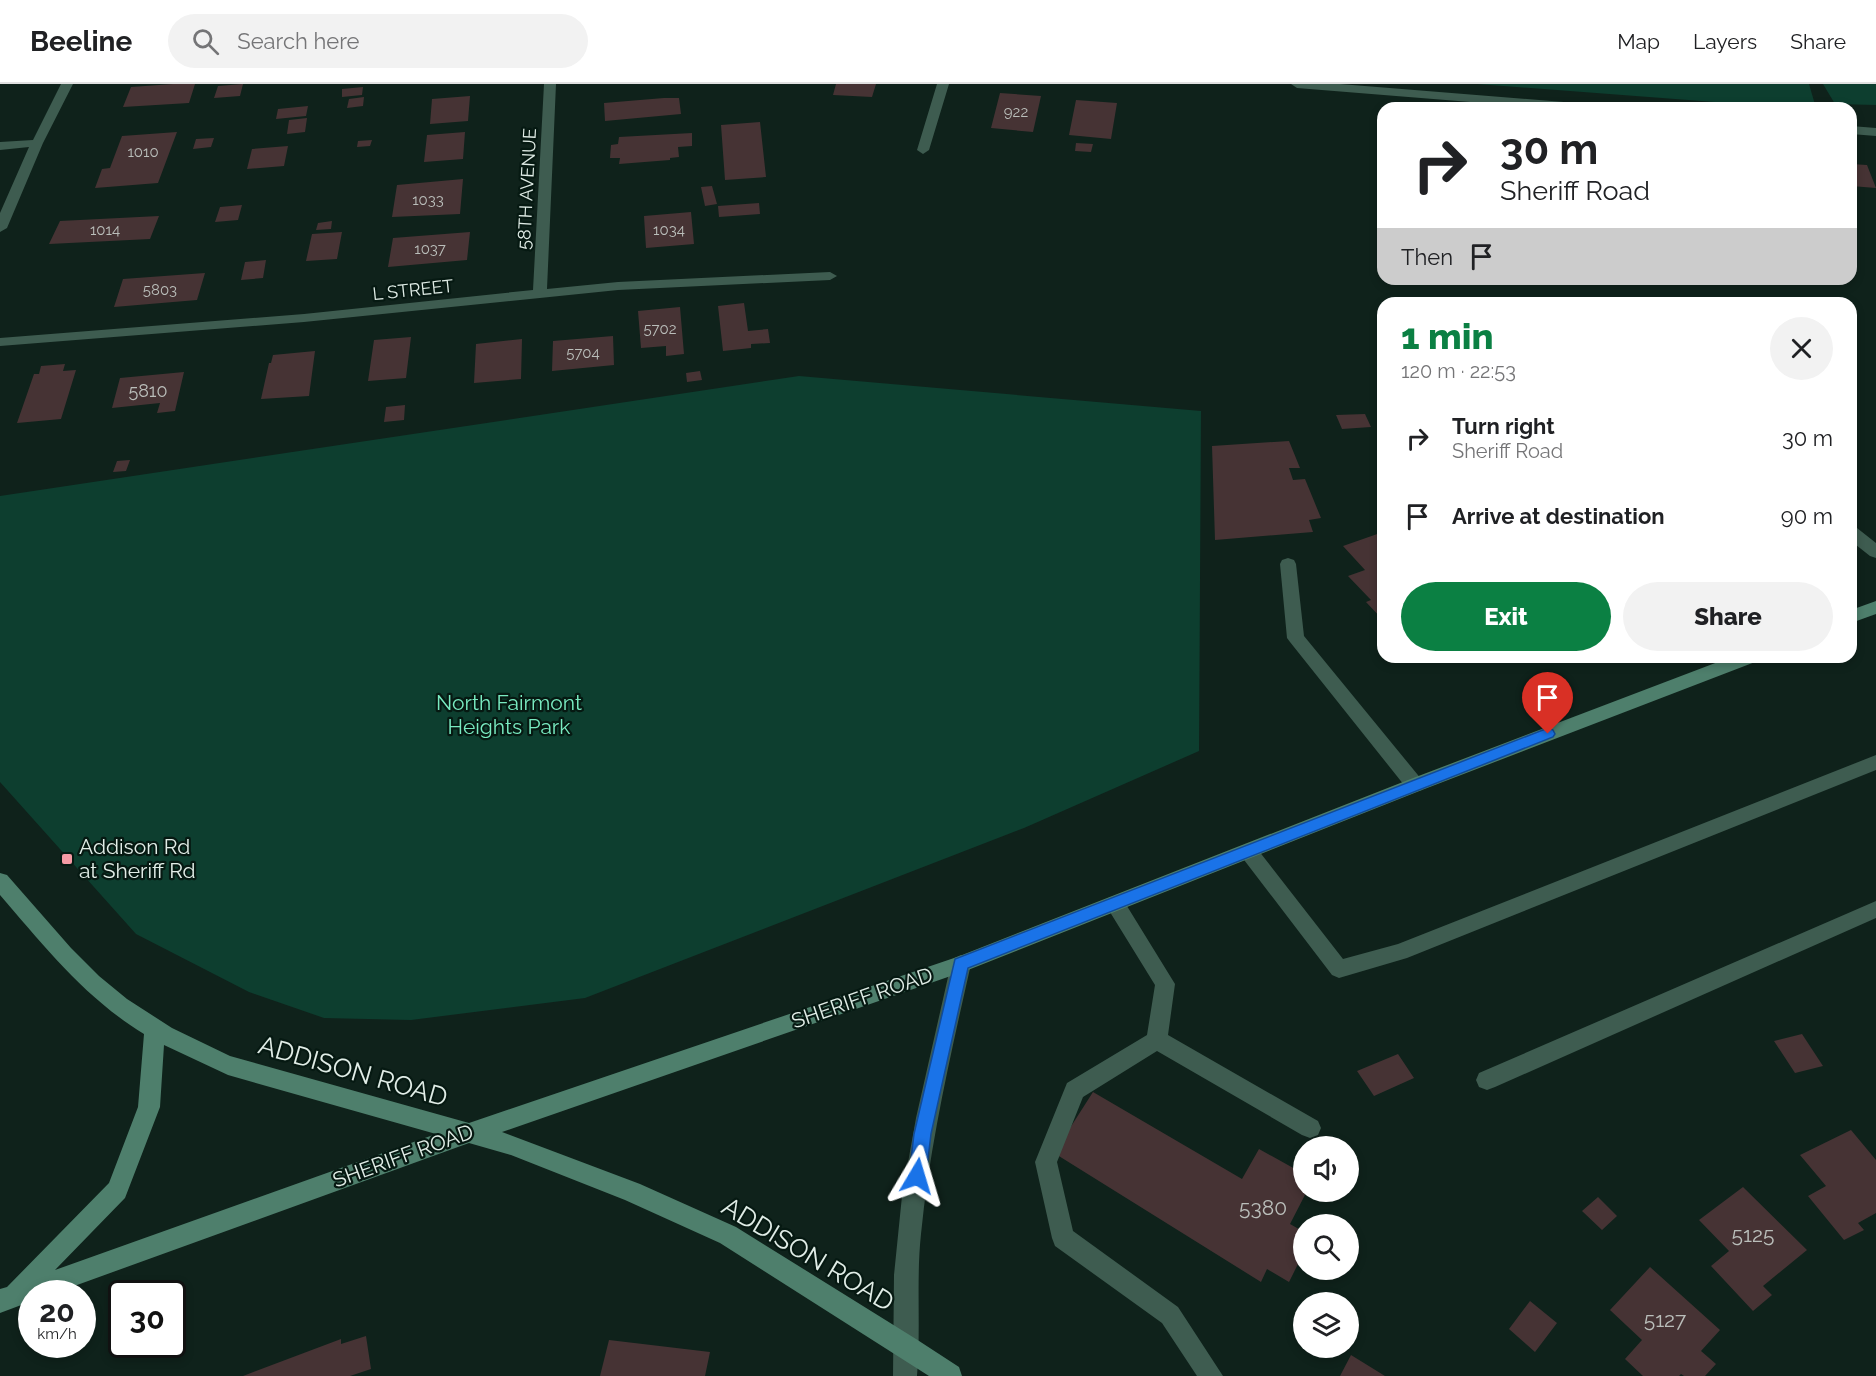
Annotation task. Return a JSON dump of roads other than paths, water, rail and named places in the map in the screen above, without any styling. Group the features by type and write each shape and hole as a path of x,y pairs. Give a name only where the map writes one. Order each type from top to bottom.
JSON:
{"main road":[{"path":"1857,615 1874,610"},
{"name":"SHERIFF ROAD","path":"7,1298 466,1134 961,964 1415,785 1733,663"},
{"name":"ADDISON ROAD","path":"0,881 67,958 106,995 185,1047 228,1065 511,1145 560,1162 728,1235 908,1347 950,1376"},
{"path":"7,1298 117,1191 149,1107 155,1028"}],"street":[{"path":"0,228 37,143 67,84"},
{"name":"58TH AVENUE","path":"540,295 550,84"},
{"path":"923,150 943,84"},
{"path":"1298,84 1516,102"},
{"path":"1857,130 1876,132"},
{"path":"0,146 37,143"},
{"name":"L STREET","path":"0,342 304,318 679,282 830,276"},
{"path":"1857,537 1876,552"},
{"path":"1288,564 1296,638 1415,785"},
{"path":"1248,852 1339,969 1400,952 1876,762"},
{"path":"1115,904 1165,984 1157,1040"},
{"path":"1487,1080 1876,909"},
{"path":"905,1376 908,1347 906,1276 922,1134 961,964"},
{"path":"1157,1040 1310,1128"},
{"path":"1157,1040 1075,1090 1046,1162 1063,1238 1170,1315 1211,1376"}],"place":[{"name":"Addison Rd at Sheriff Rd","path":"67,859"}],"park label":[{"name":"North Fairmont Heights Park","path":"509,715"}]}
